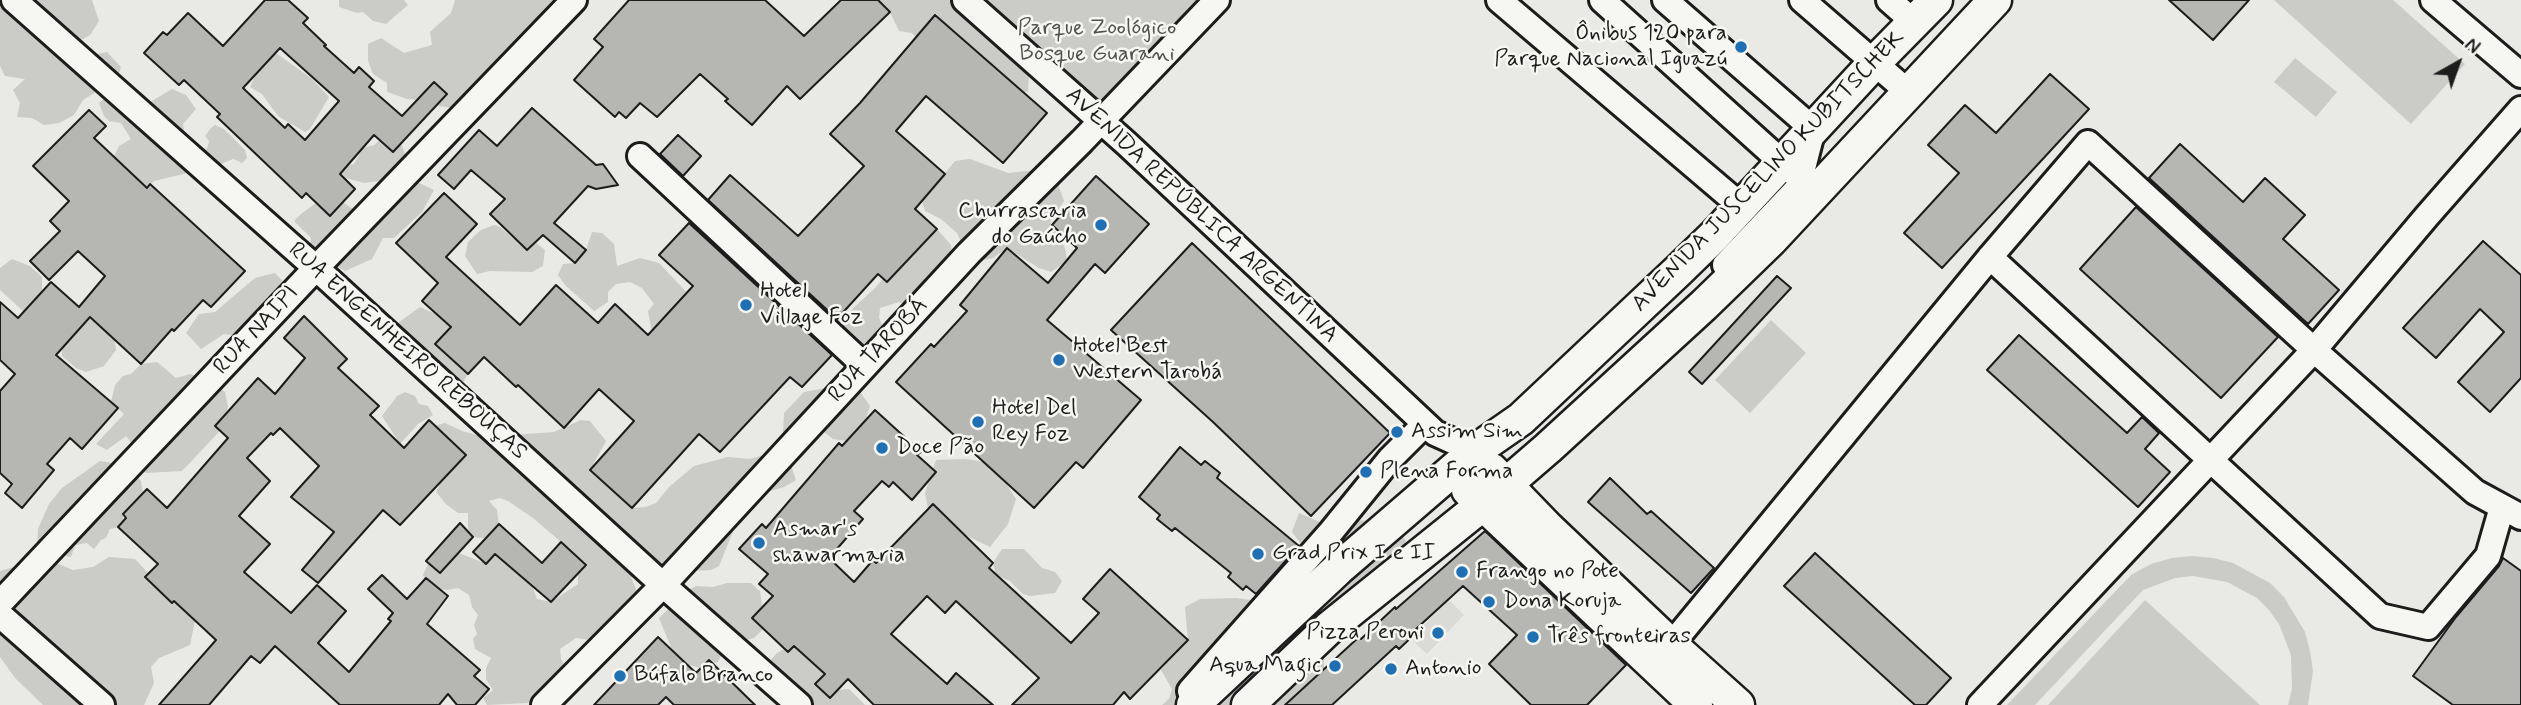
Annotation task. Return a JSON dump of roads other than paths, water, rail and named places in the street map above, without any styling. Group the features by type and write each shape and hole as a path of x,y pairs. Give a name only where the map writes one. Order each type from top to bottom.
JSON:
{"main road":[{"name":"AVENIDA JUSCELINO KUBITSCHEK","path":"1248,705 1329,628 1494,495 1704,304 1771,240 1994,0"},
{"name":"AVENIDA JUSCELINO KUBITSCHEK","path":"1193,705 1338,569 1450,471 1521,419 1679,270 1741,206 1791,171 1813,129 1926,11"},
{"name":"AVENIDA REPÚBLICA ARGENTINA","path":"1475,451 1494,495 1696,705"},
{"name":"AVENIDA REPÚBLICA ARGENTINA","path":"1450,471 1494,495 1738,705"}],"street":[{"name":"RUA ENGENHEIRO REBOUÇAS","path":"13,0 316,268 663,585 799,705"},
{"name":"RUA NAIPI","path":"0,603 574,0"},
{"name":"AVENIDA REPÚBLICA ARGENTINA","path":"965,0 1101,121 1430,429 1475,451"},
{"name":"RUA TAROBÁ","path":"544,705 663,585 969,253 1217,0"},
{"path":"1499,0 1741,206"},
{"path":"1602,0 1791,171 1798,188 1718,271 1704,304"},
{"path":"1665,0 1813,129"},
{"path":"1802,0 1908,91"},
{"path":"1889,0 1926,11"},
{"path":"2433,0 2521,75"},
{"path":"1980,705 2314,350 2521,109"},
{"path":"1671,645 1990,257 2088,143 2314,350 2475,492 2511,512 2488,556 2428,627 2380,616 1990,257"},
{"path":"640,156 865,366"},
{"name":"AVENIDA REPÚBLICA ARGENTINA","path":"1430,429 1450,471"},
{"path":"1178,705 1330,533 1390,459 1430,429"},
{"path":"0,615 102,705"}],"place":[{"name":"Ônibus 120 para Parque Nacional Iguazú","path":"1741,47"},
{"name":"Churrascaria do Gaúcho","path":"1101,225"},
{"name":"Hotel Village Foz","path":"746,305"},
{"name":"Hotel Best Western Tarobá","path":"1059,360"},
{"name":"Hotel Del Rey Foz","path":"978,422"},
{"name":"Assim Sim","path":"1397,432"},
{"name":"Doce Pão","path":"882,448"},
{"name":"Plena Forma","path":"1366,472"},
{"name":"Asmar's shawarmaria","path":"759,543"},
{"name":"Grad Prix I e II","path":"1258,554"},
{"name":"Frango no Pote","path":"1462,572"},
{"name":"Dona Koruja","path":"1489,602"},
{"name":"Pizza Peroni","path":"1438,633"},
{"name":"Três fronteiras","path":"1533,637"},
{"name":"Aqua Magic","path":"1335,666"},
{"name":"Antonio","path":"1391,669"},
{"name":"Búfalo Branco","path":"620,676"}],"park label":[{"name":"Parque Zoológico Bosque Guarani","path":"1097,42"}]}
